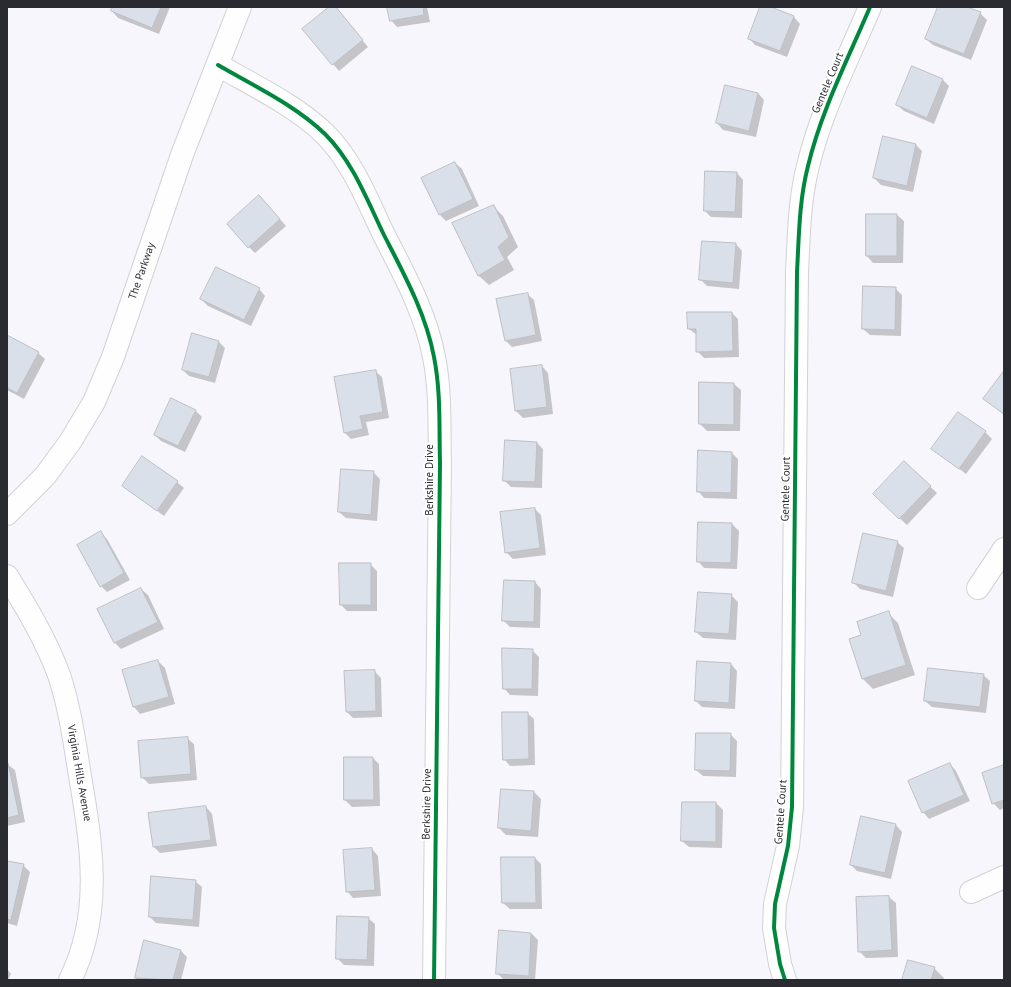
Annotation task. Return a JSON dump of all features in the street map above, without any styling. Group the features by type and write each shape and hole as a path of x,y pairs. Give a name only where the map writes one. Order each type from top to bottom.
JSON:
{"street":[{"name":"The Parkway","path":"7,514 45,476 70,442 94,402 113,357 183,152 240,7"},
{"name":"Gentele Court","path":"785,980 780,964 774,928 775,904 788,846 792,807 797,272 800,208 808,165 823,119 870,7"},
{"name":"Berkshire Drive","path":"218,66 300,114 324,133 342,154 356,176 416,301 428,330 439,388 440,463 434,980"},
{"path":"978,588 1004,549"},
{"name":"Virginia Hills Avenue","path":"7,576 32,615 59,676 71,722 90,837 92,885 87,930 70,980"},
{"path":"971,892 1004,877"}],"building":[{"path":"112,7 161,7 152,28 111,11"},
{"path":"329,7 336,7 363,40 332,65 302,29"},
{"path":"387,7 423,7 424,15 390,21"},
{"path":"760,7 771,7 794,16 780,51 748,39"},
{"path":"938,7 967,7 981,12 964,54 925,39"},
{"path":"912,66 943,79 927,118 896,105"},
{"path":"725,85 758,93 749,131 716,123"},
{"path":"883,136 916,144 907,186 873,178"},
{"path":"455,162 473,199 439,215 421,178"},
{"path":"705,171 737,172 735,212 704,211"},
{"path":"259,195 280,219 248,248 227,224"},
{"path":"494,205 509,237 498,247 505,260 478,276 452,223"},
{"path":"866,214 897,214 897,256 866,256"},
{"path":"702,241 736,243 733,283 699,280"},
{"path":"216,267 260,288 244,320 200,299"},
{"path":"863,286 896,287 895,330 862,329"},
{"path":"528,293 536,335 505,341 496,299"},
{"path":"687,312 732,312 733,351 696,352 696,329 688,329"},
{"path":"192,333 219,341 209,377 182,370"},
{"path":"7,335 39,352 17,393 7,388"},
{"path":"542,365 547,407 515,411 510,369"},
{"path":"376,370 383,412 360,416 363,429 344,433 334,377"},
{"path":"1004,371 1004,414 983,399"},
{"path":"699,382 734,383 734,425 699,424"},
{"path":"171,398 196,410 178,446 154,435"},
{"path":"958,412 986,431 959,469 931,449"},
{"path":"505,440 537,442 535,482 503,481"},
{"path":"698,450 732,452 731,493 697,492"},
{"path":"142,456 178,481 157,511 122,486"},
{"path":"904,461 931,486 899,519 873,494"},
{"path":"341,469 374,471 371,515 338,512"},
{"path":"535,508 540,548 505,553 500,512"},
{"path":"698,522 732,523 731,563 697,562"},
{"path":"101,531 124,573 100,587 77,545"},
{"path":"863,533 898,541 886,591 852,583"},
{"path":"339,563 371,563 371,605 340,605"},
{"path":"504,580 535,581 534,622 502,621"},
{"path":"141,588 158,622 114,643 97,609"},
{"path":"698,592 732,594 729,634 695,632"},
{"path":"889,611 906,665 862,679 849,639 861,635 857,622"},
{"path":"502,648 533,649 532,689 503,689"},
{"path":"158,660 169,697 133,707 122,670"},
{"path":"697,661 731,663 729,703 695,701"},
{"path":"928,668 984,674 980,707 924,701"},
{"path":"375,670 376,711 346,712 344,671"},
{"path":"502,712 528,712 529,759 503,760"},
{"path":"696,733 731,733 730,771 695,770"},
{"path":"188,737 191,774 141,778 138,741"},
{"path":"344,757 373,757 374,800 344,800"},
{"path":"7,763 19,815 7,818"},
{"path":"950,763 964,795 922,813 908,781"},
{"path":"1004,765 1004,800 992,804 982,773"},
{"path":"501,789 534,791 531,831 498,828"},
{"path":"682,802 716,802 716,842 681,841"},
{"path":"206,806 211,840 153,847 148,813"},
{"path":"861,816 896,824 885,873 850,865"},
{"path":"372,848 375,890 346,892 343,850"},
{"path":"501,857 535,857 536,903 502,903"},
{"path":"7,861 24,864 11,920 7,919"},
{"path":"151,876 196,880 193,920 149,917"},
{"path":"889,896 892,950 858,952 856,897"},
{"path":"337,916 369,917 367,960 336,959"},
{"path":"499,930 531,933 529,976 496,974"},
{"path":"144,940 181,950 173,980 135,978"},
{"path":"908,960 935,967 931,980 902,980"}],"cycle path":[{"path":"785,980 780,964 774,928 775,904 788,846 792,807 797,272 800,219 805,179 813,146 836,85 870,7"},
{"path":"218,65 274,96 301,114 325,134 344,157 359,182 420,310 426,325 434,357 438,383 440,463 434,980"}]}
